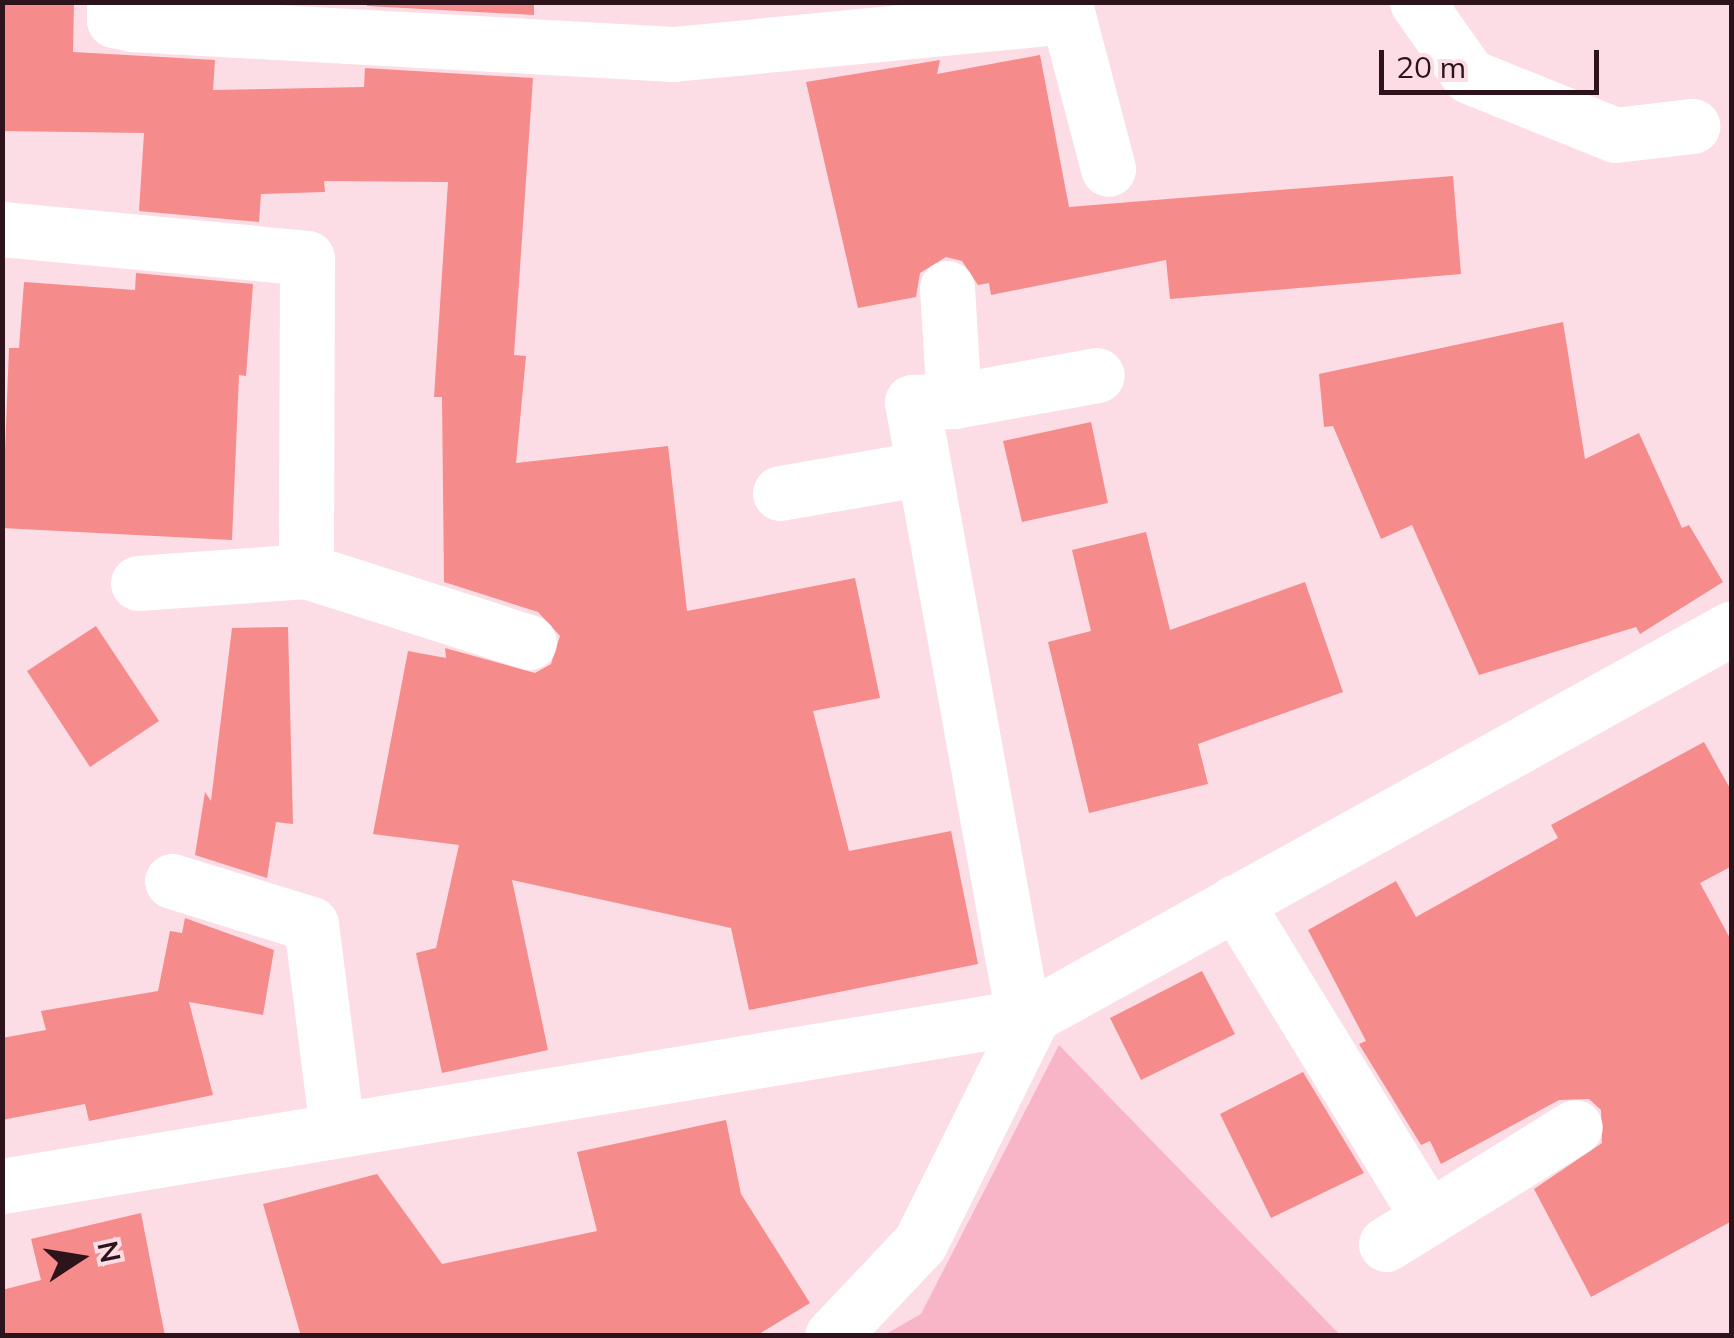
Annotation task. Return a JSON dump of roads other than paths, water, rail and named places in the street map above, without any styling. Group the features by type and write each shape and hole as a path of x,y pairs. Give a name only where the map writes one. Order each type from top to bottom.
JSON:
{"street":[{"path":"114,2 114,20 132,24 673,54 1068,16 1108,169"},
{"path":"1417,2 1470,76 1614,135 1692,126"},
{"path":"2,230 307,258 306,571"},
{"path":"947,288 954,401"},
{"path":"832,1336 920,1242 1028,1015 912,402 954,401 1097,375"},
{"path":"780,494 924,468"},
{"path":"138,583 306,571 529,642"},
{"path":"2,1186 1028,1015 1732,628"},
{"path":"172,881 311,924 337,1130"},
{"path":"1236,902 1406,1230 1575,1127"}]}
